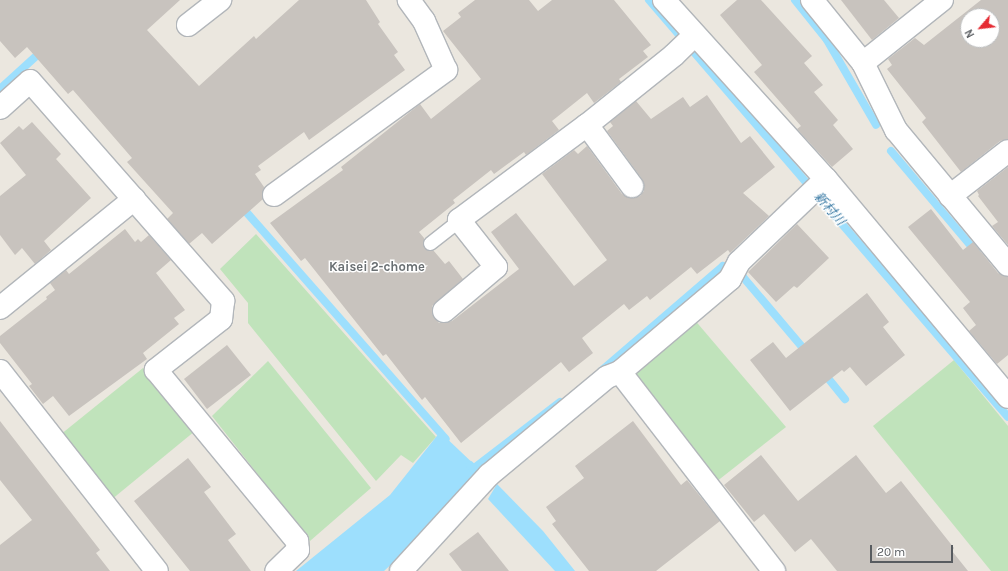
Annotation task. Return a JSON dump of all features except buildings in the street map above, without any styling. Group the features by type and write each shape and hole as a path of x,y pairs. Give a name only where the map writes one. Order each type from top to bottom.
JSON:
{"street":[{"path":"188,25 220,0"},
{"path":"274,195 446,70 424,21 409,0"},
{"path":"664,0 695,35 818,187 1008,397"},
{"path":"812,0 863,64 896,130 1008,265"},
{"path":"863,64 942,0"},
{"path":"444,311 496,267 459,220 587,125 674,55 695,35"},
{"path":"0,108 30,81 223,301 221,319 156,370 297,542 298,550 276,571"},
{"path":"587,125 632,186"},
{"path":"950,196 1008,151"},
{"path":"410,568 483,482 607,377 620,372 735,270 818,187"},
{"path":"0,308 134,199"},
{"path":"0,370 157,571"},
{"path":"620,372 774,571"}],"lane":[{"path":"430,243 459,220"}],"green space":[{"path":"256,234 436,437 413,463 401,455 376,481 248,323 248,303 220,269"},
{"path":"693,318 786,427 716,482 634,374"},
{"path":"954,360 1008,426 1008,571 991,571 873,426"},
{"path":"268,361 371,488 310,541 212,416"},
{"path":"143,368 195,431 111,500 60,435"}],"water":[{"path":"440,432 480,470 421,537 384,571 296,571 390,495"},
{"path":"497,484 543,531 575,571 555,571 488,499"}],"waterway":[{"name":"新村川","path":"649,0 1008,417"},
{"path":"795,0 827,40 876,125"},
{"path":"0,89 44,49"},
{"path":"891,151 977,253"},
{"path":"241,206 446,439"},
{"path":"601,371 723,266 743,277 808,354"},
{"path":"823,372 845,399"},
{"path":"470,465 473,469 560,402"}],"district":[{"name":"Kaisei 2-chome","path":"377,267"}]}
